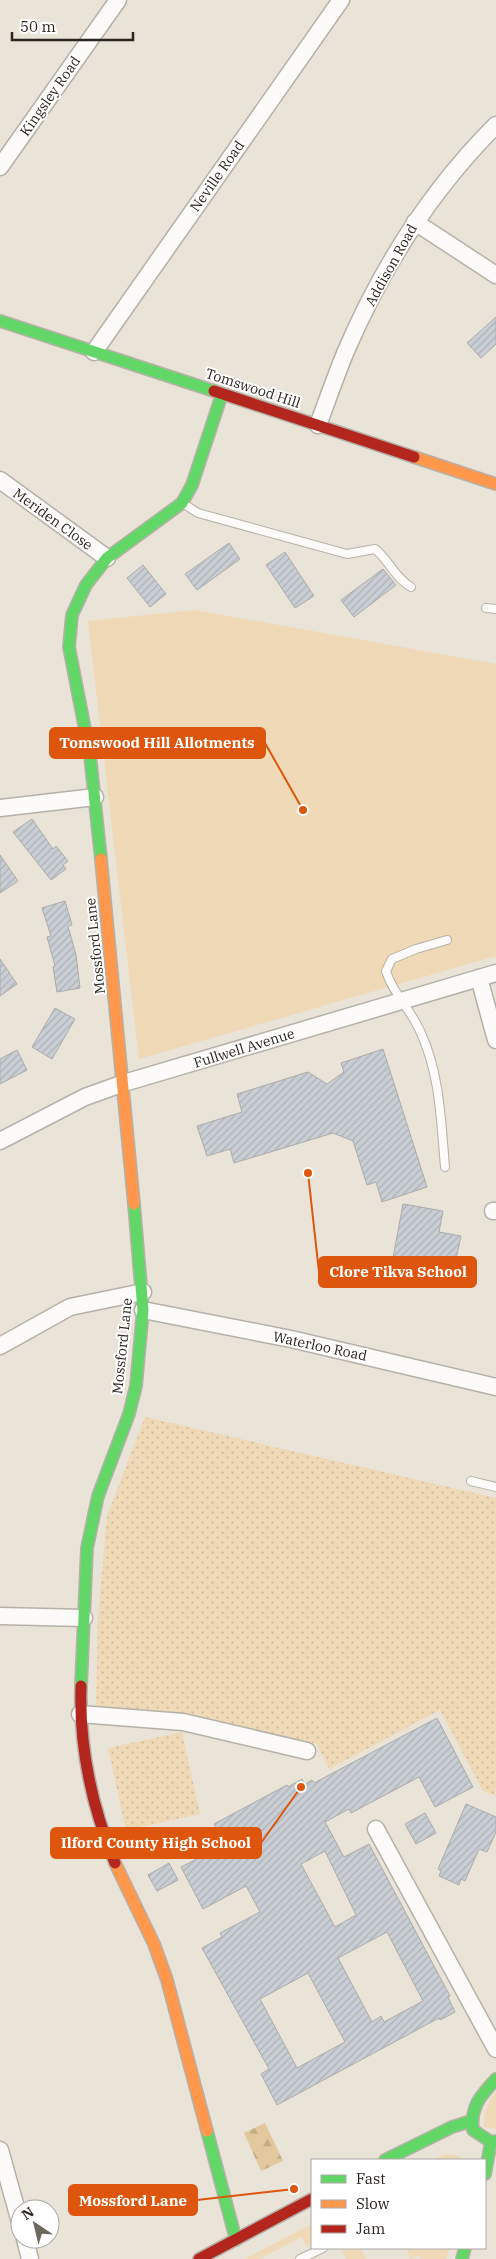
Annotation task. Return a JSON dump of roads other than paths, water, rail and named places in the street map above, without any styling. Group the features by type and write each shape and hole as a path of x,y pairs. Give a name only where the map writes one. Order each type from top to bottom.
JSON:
{"street":[{"name":"Kingsley Road","path":"0,167 118,0"},
{"name":"Neville Road","path":"94,352 341,0"},
{"name":"Addison Road","path":"318,426 346,351 372,296 414,222 444,181 496,125"},
{"path":"414,222 496,275"},
{"name":"Tomswood Hill","path":"0,321 496,484"},
{"name":"Mossford Lane","path":"222,394 192,485 182,502 107,558 86,585 72,615 69,647 90,756 95,797 124,1084 143,1310 136,1386 132,1405 98,1496 87,1548 80,1714 87,1772 101,1830 120,1877 154,1944 167,1980 236,2240"},
{"name":"Meriden Close","path":"0,480 107,558"},
{"path":"0,808 95,797"},
{"name":"Fullwell Avenue","path":"0,1141 85,1097 496,973"},
{"path":"479,978 496,1040"},
{"path":"0,1346 70,1307 142,1292"},
{"name":"Waterloo Road","path":"143,1310 290,1339 496,1387"},
{"path":"0,1616 84,1618"},
{"path":"80,1714 184,1722 307,1751"},
{"path":"376,1829 496,2050"},
{"path":"486,2170 493,2141 473,2130 471,2121 472,2108 477,2099 496,2079"},
{"path":"387,2159 452,2127 471,2121"},
{"path":"0,2150 14,2199"},
{"path":"199,2259 311,2200"}],"lane":[{"path":"182,502 198,513 347,554 374,549 381,554 402,582 411,587"},
{"path":"486,608 496,609"},
{"path":"445,1167 438,1089 434,1071 421,1032 389,980 386,971 392,959 416,949 447,940"},
{"path":"471,1481 496,1486"},
{"path":"300,2259 321,2249"}],"place":[{"name":"Tomswood Hill Allotments","path":"303,810"},
{"name":"Clore Tikva School","path":"308,1173"},
{"name":"Ilford County High School","path":"301,1787"},
{"name":"Mossford Lane","path":"294,2189"}]}
